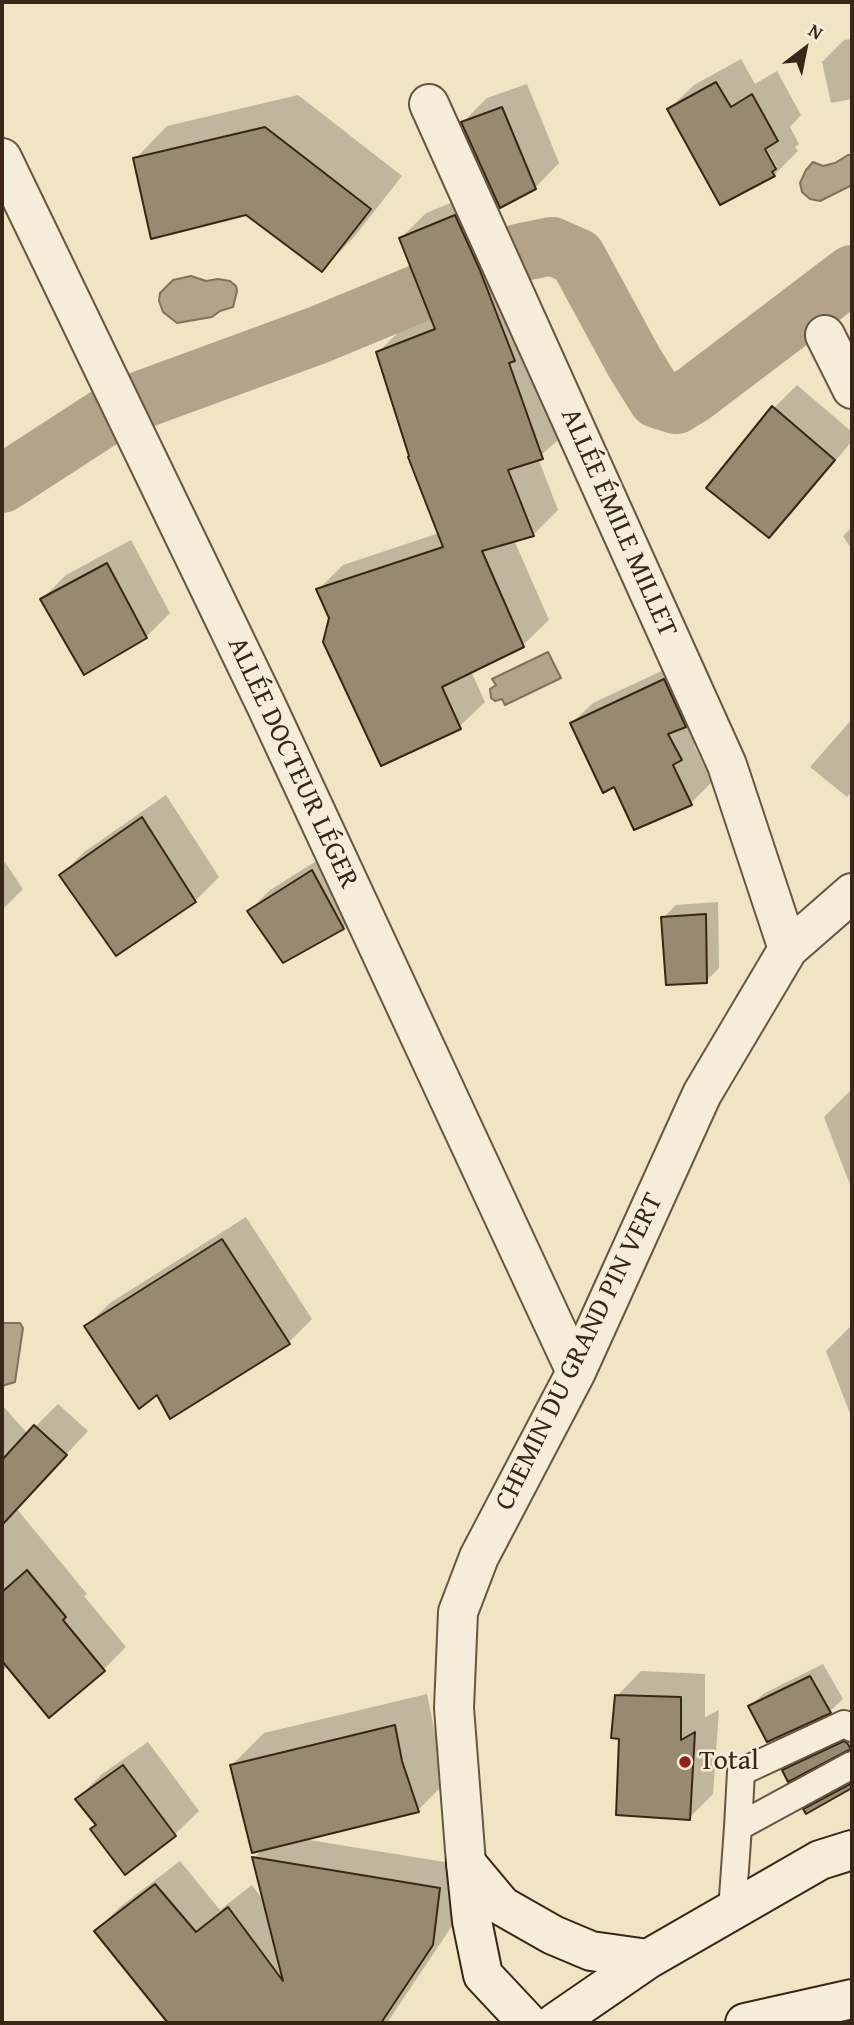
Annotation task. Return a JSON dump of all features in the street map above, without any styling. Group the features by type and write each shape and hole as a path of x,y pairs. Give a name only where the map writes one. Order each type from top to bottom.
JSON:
{"street":[{"name":"ALLÉE ÉMILE MILLET","path":"429,104 727,765 788,949"},
{"name":"ALLÉE DOCTEUR LÉGER","path":"2,158 266,705 576,1372"},
{"path":"824,335 852,389"},
{"name":"CHEMIN DU GRAND PIN VERT","path":"528,2023 483,1975 472,1922 454,1708 458,1612 479,1557 576,1372 702,1094 788,949 852,893"},
{"path":"555,2023 648,1959 820,1860 852,1850"},
{"path":"466,1863 502,1906 553,1935 591,1951 648,1959"},
{"path":"745,2023 852,1999"}],"lane":[{"path":"732,1911 741,1772 844,1724 852,1728"},
{"path":"738,1827 852,1765"}],"shaded area":[{"path":"852,155 852,185 820,201 810,199 802,192 800,183 813,162 823,166"},
{"path":"191,276 206,281 230,281 237,291 233,307 212,317 177,323 163,312 159,301 160,293 173,280"},
{"path":"548,652 561,678 505,705 502,699 495,701 491,698 490,689 496,685 492,679"},
{"path":"2,1323 20,1323 23,1328 15,1382 2,1386"}],"building":[{"path":"716,82 731,107 752,94 778,141 765,149 776,169 772,172 775,176 720,205 667,109"},
{"path":"502,107 536,189 500,208 461,122"},
{"path":"265,127 371,209 322,272 246,215 151,239 133,158"},
{"path":"455,215 515,361 509,363 543,459 508,470 534,536 482,551 524,647 442,687 461,729 381,766 323,642 329,618 316,589 443,547 408,457 376,352 435,329 399,238"},
{"path":"772,406 835,460 769,538 706,488"},
{"path":"107,563 147,638 84,675 40,599"},
{"path":"664,679 686,727 668,734 682,760 673,765 692,805 634,830 614,787 603,793 570,723"},
{"path":"142,817 196,902 116,956 59,875"},
{"path":"312,870 344,929 283,963 247,911"},
{"path":"706,914 707,983 666,985 661,917"},
{"path":"222,1239 290,1344 170,1419 157,1395 139,1409 84,1326"},
{"path":"34,1425 67,1455 2,1525 2,1460"},
{"path":"27,1570 66,1617 63,1620 105,1671 49,1718 2,1661 2,1592"},
{"path":"810,1676 831,1713 767,1742 748,1706"},
{"path":"615,1695 681,1697 681,1740 695,1732 690,1820 616,1815 619,1739 611,1738"},
{"path":"395,1725 402,1761 419,1812 252,1853 230,1765"},
{"path":"844,1741 851,1749 788,1782 782,1770"},
{"path":"123,1765 176,1836 125,1875 90,1829 96,1825 75,1799"},
{"path":"852,1783 852,1788 806,1814 803,1809"},
{"path":"252,1857 440,1888 433,1945 381,2023 168,2023 94,1931 155,1884 196,1932 228,1907 283,1981"}],"waterway":[{"path":"518,253 552,246 577,257 657,399 676,405 852,274"},
{"path":"141,400 318,335 480,268"},
{"path":"2,484 113,412"}],"place":[{"name":"Total","path":"685,1762"}]}
